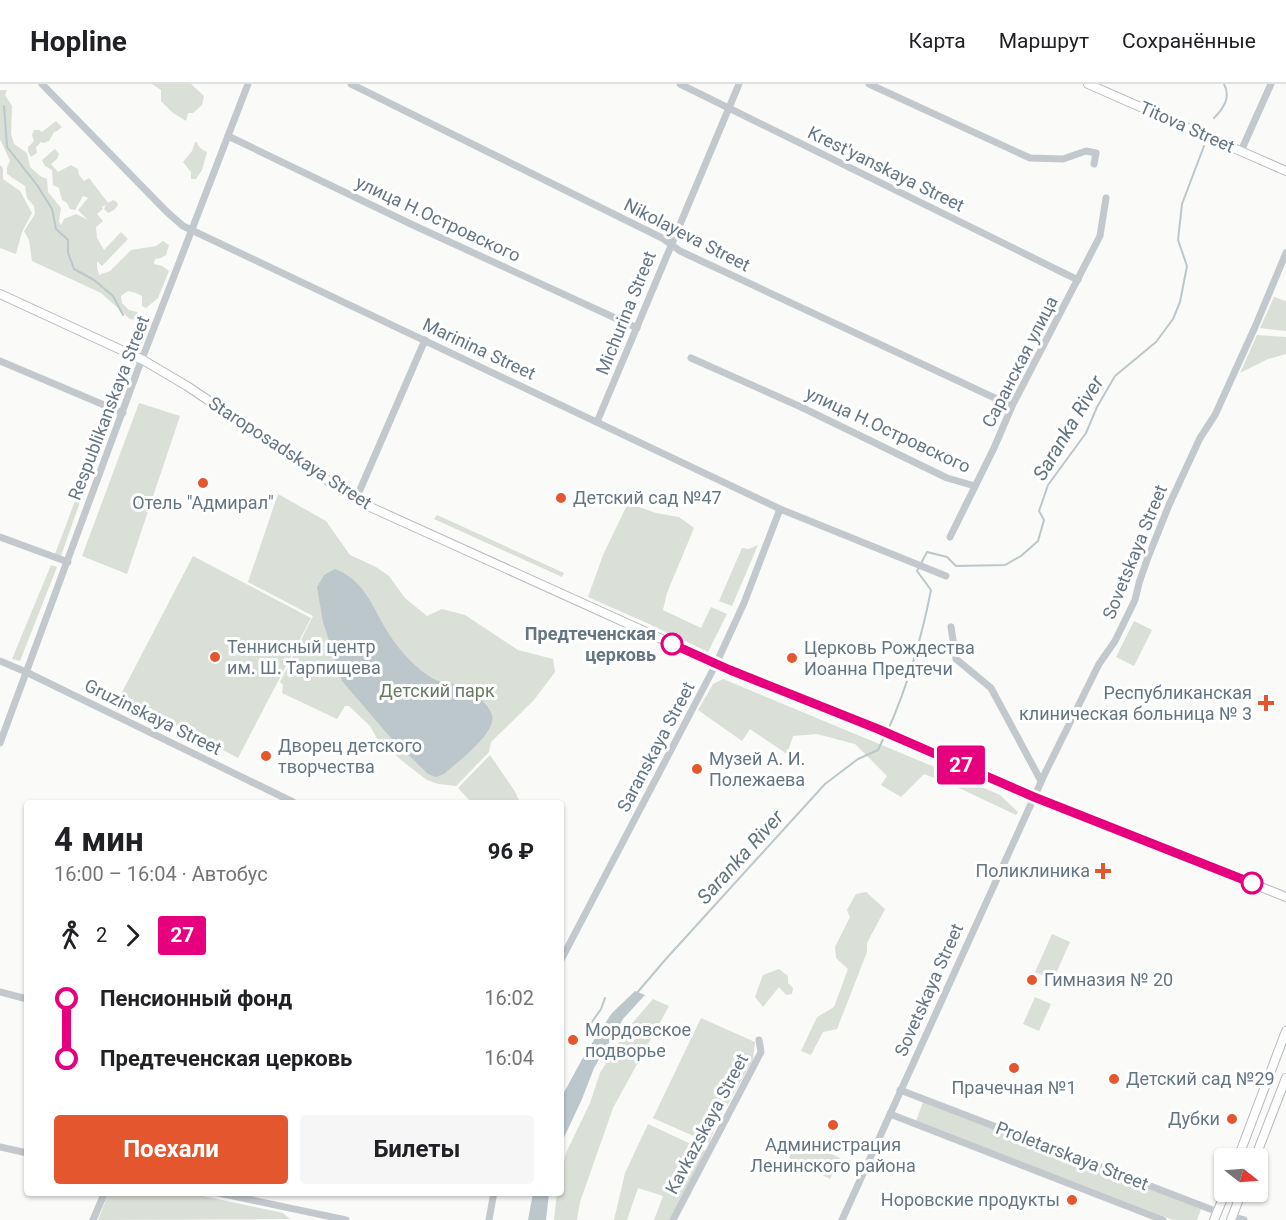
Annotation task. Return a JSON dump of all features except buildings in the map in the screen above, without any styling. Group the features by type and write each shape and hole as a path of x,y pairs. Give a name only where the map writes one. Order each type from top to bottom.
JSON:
{"main road":[{"name":"Titova Street","path":"1088,84 1286,171"},
{"name":"Staroposadskaya Street","path":"0,294 143,360 187,386 369,506 730,670 878,729 1034,797 1286,897"},
{"path":"1242,1148 1286,1031"},
{"path":"1259,1148 1286,1078"},
{"path":"1216,1216 1222,1202"},
{"path":"1232,1218 1238,1202"},
{"name":"Proletarskaya Street","path":"1216,1216 1232,1218"}],"street":[{"name":"Marinina Street","path":"42,84 178,222 192,230 780,509 946,576"},
{"name":"Respublikanskaya Street","path":"0,743 248,84"},
{"name":"Nikolayeva Street","path":"351,84 652,233 680,251 1012,406"},
{"name":"Krest'yanskaya Street","path":"680,84 1078,280"},
{"name":"Michurina Street","path":"597,422 739,84"},
{"path":"869,84 1030,158 1063,159 1086,151 1096,153 1094,164"},
{"path":"1241,151 1271,84"},
{"name":"улица Н.Островского","path":"228,136 415,226 637,328"},
{"name":"Саранская улица","path":"950,537 1012,406 1100,236 1106,198"},
{"name":"Sovetskaya Street","path":"842,1220 1041,781 1099,664 1115,641 1135,600 1147,560 1169,506 1200,438 1215,415 1286,253"},
{"path":"356,499 425,340"},
{"name":"улица Н.Островского","path":"691,358 801,407 947,478 975,486"},
{"path":"0,361 123,413"},
{"name":"Saranskaya Street","path":"566,943 716,664 741,609 780,509"},
{"path":"0,537 68,561"},
{"path":"951,627 956,658 991,688 1041,781"},
{"name":"Gruzinskaya Street","path":"0,661 289,800"},
{"path":"276,800 278,794"},
{"path":"0,992 24,998"},
{"name":"Kavkazskaya Street","path":"673,1220 761,1052 759,1040"},
{"name":"Proletarskaya Street","path":"900,1090 1216,1216"},
{"name":"Proletarskaya Street","path":"890,1114 1163,1220"},
{"path":"0,1147 24,1152"},
{"path":"93,1220 103,1196"},
{"path":"233,1196 346,1220"},
{"path":"489,1220 493,1196"},
{"name":"Proletarskaya Street","path":"1232,1218 1244,1220"}],"green space":[{"path":"152,84 191,84 204,96 202,105 193,113 188,113 186,121 173,113 161,101 161,90"},
{"path":"0,90 7,90 5,95 12,106 11,134 14,144 27,153 30,167 47,179 48,192 61,208 59,221 61,225 64,219 76,214 88,220 78,210 88,198 83,196 75,210 70,209 62,200 59,188 53,185 52,170 45,166 42,160 55,149 59,154 51,164 58,172 71,165 78,169 84,181 89,178 108,203 113,200 117,202 118,205 114,210 108,213 104,209 106,205 97,214 103,221 96,227 97,238 104,250 121,232 128,239 102,266 97,261 99,275 110,271 131,250 156,246 163,241 169,245 166,255 155,259 154,264 169,271 158,298 146,308 142,306 142,296 136,293 128,291 121,296 122,303 129,310 137,312 142,321 130,319 101,293 32,261 29,240 24,231 35,214 34,206 27,198 25,186 7,174 10,161 0,139"},
{"path":"56,121 62,127 54,132 49,141 41,142 36,147 37,153 31,157 28,147 34,141 32,135 34,130 42,132"},
{"path":"195,142 207,152 202,170 196,179 191,179 191,172 183,162 192,151"},
{"path":"0,165 3,168 3,179 20,191 32,213 22,232 16,254 0,248"},
{"path":"1274,297 1286,301 1286,331 1260,328"},
{"path":"1257,335 1286,337 1286,354 1268,359 1240,373"},
{"path":"139,403 180,416 127,574 82,556"},
{"path":"83,480 87,482 61,556 55,554"},
{"name":"Детский парк","path":"278,494 326,521 350,555 389,576 405,598 427,616 442,609 465,615 518,650 553,659 555,672 534,700 491,742 489,752 456,786 427,780 378,740 370,726 349,706 345,706 337,719 282,693 283,685 280,682 313,616 248,582"},
{"path":"628,503 656,513 679,517 694,528 667,593 663,610 701,628 711,607 727,614 708,652 588,597 603,555"},
{"path":"437,515 564,573 562,577 434,519"},
{"path":"758,545 732,606 719,601 742,548 749,549"},
{"name":"Теннисный центр им. Ш. Тарпищева","path":"193,556 311,618 238,758 120,696"},
{"path":"51,565 57,567 20,661 12,659"},
{"path":"1134,621 1152,630 1134,666 1116,657"},
{"path":"723,679 1000,795 1018,812 1016,815 924,774 901,797 881,785 887,776 855,744 817,734 793,736 787,754 750,729 742,741 698,710 713,684"},
{"path":"490,755 519,800 469,800 458,788"},
{"path":"866,892 885,909 867,943 867,952 837,1029 823,1032 811,1055 801,1051 817,1017 834,1007 848,969 836,958 835,947 850,917 847,910 856,894"},
{"path":"1052,934 1070,942 1053,980 1035,972"},
{"path":"779,969 788,976 788,983 793,988 792,994 786,995 779,987 763,1007 755,997 763,975"},
{"path":"1035,997 1051,1004 1039,1031 1023,1024"},
{"path":"653,999 669,1006 613,1108 580,1202 577,1220 554,1220 557,1196 564,1196 566,1153 590,1103 600,1073 629,1027"},
{"path":"701,1018 755,1042 753,1060 717,1123 709,1143 653,1118"},
{"path":"923,1102 1201,1209 1197,1220 1173,1220 916,1121"},
{"path":"648,1124 706,1151 670,1220 654,1220 663,1196 638,1188 627,1220 614,1220 625,1173"},
{"path":"798,1139 840,1158 830,1179 789,1158"},
{"path":"107,1196 203,1196 283,1213 290,1219 98,1220"}],"shaded area":[{"path":"335,569 360,587 372,603 391,638 415,665 436,680 453,684 470,692 490,710 492,722 482,739 444,774 436,777 428,774 391,738 342,681 323,622 317,587 324,575"},
{"path":"635,991 645,995 623,1019 594,1068 564,1138 564,1092 586,1052 612,1013"},
{"path":"532,1196 549,1196 546,1220 528,1220"}],"waterway":[{"name":"Saranka River","path":"1214,118 1227,98 1224,84"},
{"path":"4,106 7,147 37,185 52,209 56,229 68,240 68,253 74,269 94,280 113,296 123,315"},
{"name":"Saranka River","path":"888,730 908,679 931,590 917,571 927,552 947,557 956,566 1005,565 1021,556 1038,541 1044,520 1039,511 1048,485 1086,433 1097,407 1115,376 1156,342 1173,319 1180,302 1187,266 1178,240 1182,204 1204,146"},
{"name":"Saranka River","path":"636,994 825,784 858,759 878,750 885,735"},
{"path":"589,1026 601,1009 605,998"}],"bus line":[{"name":"27","path":"672,644 730,670 878,729 1034,797 1252,883"}],"place":[{"name":"Отель \"Адмирал\"","path":"203,483"},
{"name":"Детский сад №47","path":"561,498"},
{"name":"Предтеченская церковь","path":"672,644"},
{"name":"Теннисный центр им. Ш. Тарпищева","path":"215,657"},
{"name":"Церковь Рождества Иоанна Предтечи","path":"792,658"},
{"name":"Республиканская клиническая больница № 3","path":"1266,703"},
{"name":"Дворец детского творчества","path":"266,756"},
{"name":"Музей А. И. Полежаева","path":"697,769"},
{"name":"Поликлиника","path":"1103,871"},
{"name":"Гимназия № 20","path":"1032,980"},
{"name":"Мордовское подворье","path":"573,1040"},
{"name":"Прачечная №1","path":"1014,1068"},
{"name":"Детский сад №29","path":"1114,1079"},
{"name":"Дубки","path":"1232,1119"},
{"name":"Администрация Ленинского района","path":"833,1125"},
{"name":"Норовские продукты","path":"1072,1200"}]}
